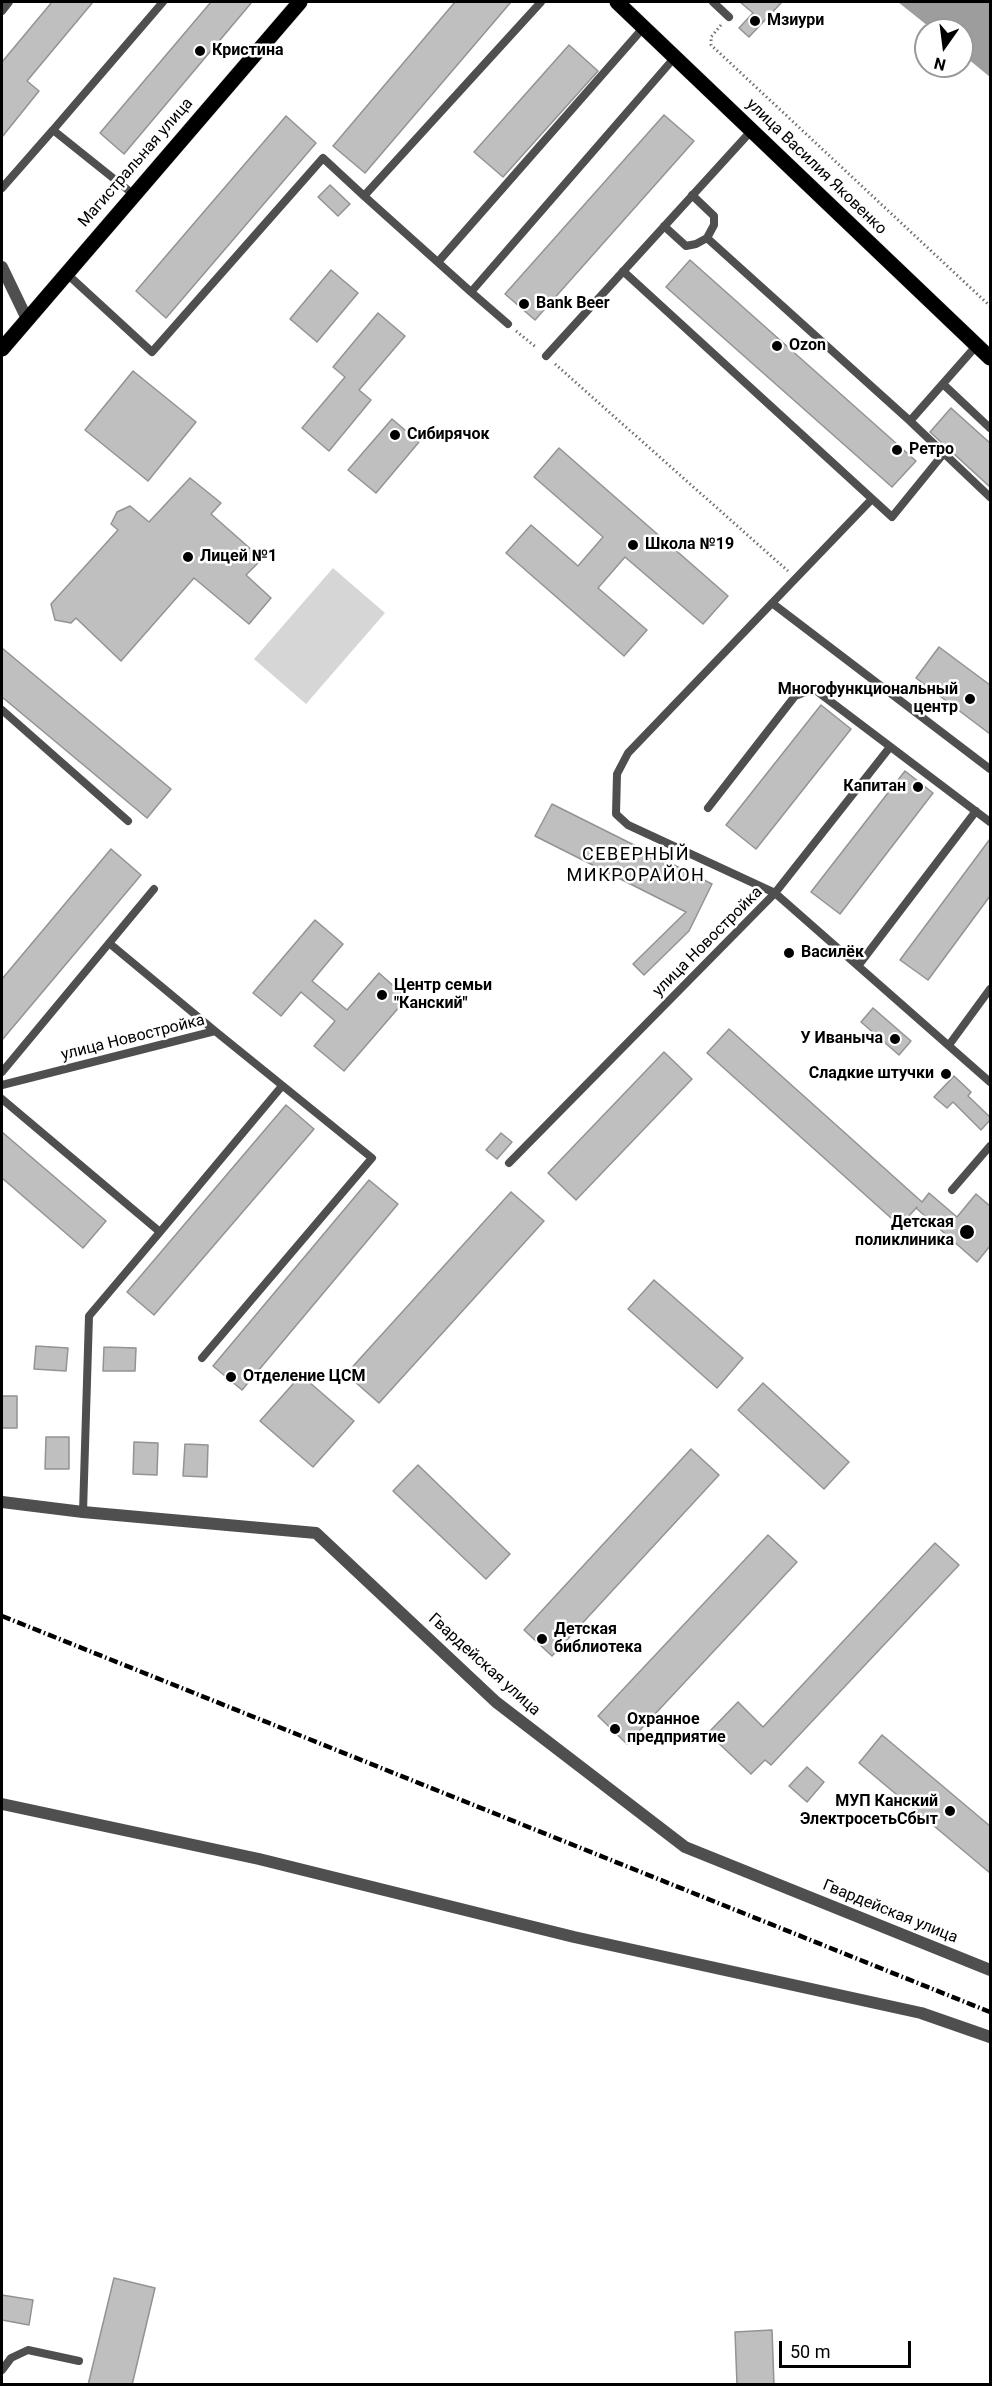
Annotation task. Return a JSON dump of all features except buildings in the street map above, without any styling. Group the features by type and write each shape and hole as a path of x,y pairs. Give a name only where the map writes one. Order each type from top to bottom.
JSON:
{"main road":[{"name":"Магистральная улица","path":"2,349 300,2"},
{"name":"улица Василия Яковенко","path":"617,2 990,358"}],"street":[{"path":"2,267 27,319"},
{"name":"Гвардейская улица","path":"2,1502 83,1512 316,1533 496,1702 685,1847 990,1970"},
{"path":"2,1804 259,1859 574,1937 921,2013 990,2037"}],"lane":[{"path":"2,11 9,2"},
{"path":"2,188 163,2"},
{"path":"364,195 541,2"},
{"path":"713,2 729,17"},
{"path":"438,262 644,27"},
{"path":"471,292 675,57"},
{"path":"53,130 133,194"},
{"path":"546,356 752,130"},
{"path":"65,273 152,352 323,158 508,324"},
{"path":"664,226 686,246 696,244 706,238 714,225 714,216 692,195"},
{"path":"706,238 990,497"},
{"path":"623,271 892,517 944,453"},
{"path":"910,422 977,345"},
{"path":"943,384 990,428"},
{"path":"872,500 628,753 617,774 616,814 628,825 775,893 890,747"},
{"path":"772,603 990,770"},
{"path":"708,808 795,696 803,691 814,689 990,822"},
{"path":"2,710 128,821"},
{"path":"858,966 976,811"},
{"path":"2,1072 154,889"},
{"name":"улица Новостройка","path":"509,1163 775,893 990,1082"},
{"path":"109,943 214,1030"},
{"path":"949,1045 990,989"},
{"name":"улица Новостройка","path":"2,1085 214,1030 372,1158 202,1358"},
{"path":"83,1512 89,1316 282,1086"},
{"path":"2,1099 160,1232"},
{"path":"952,1190 990,1146"},
{"path":"2,2370 11,2358 28,2350 79,2361"}],"path":[{"path":"729,17 711,37 711,45 990,306"},
{"path":"508,324 796,579"}],"shaded area":[{"path":"898,2 990,2 990,77 974,64 974,18 918,18"},
{"path":"333,568 385,613 306,704 254,659"}],"railway":[{"path":"2,1616 990,2012"}],"place":[{"name":"Мзиури","path":"755,21"},
{"name":"Кристина","path":"200,51"},
{"name":"Bank Beer","path":"524,304"},
{"name":"Ozon","path":"777,346"},
{"name":"Сибирячок","path":"395,435"},
{"name":"Ретро","path":"897,450"},
{"name":"Школа №19","path":"633,545"},
{"name":"Лицей №1","path":"188,557"},
{"name":"Многофункциональный центр","path":"970,699"},
{"name":"Капитан","path":"918,787"},
{"name":"Василёк","path":"789,953"},
{"name":"Центр семьи \"Канский\"","path":"382,995"},
{"name":"У Иваныча","path":"895,1039"},
{"name":"Сладкие штучки","path":"946,1074"},
{"name":"Детская поликлиника","path":"967,1232"},
{"name":"Отделение ЦСМ","path":"231,1377"},
{"name":"Детская библиотека","path":"542,1639"},
{"name":"Охранное предприятие","path":"615,1729"},
{"name":"МУП Канский ЭлектросетьСбыт","path":"950,1811"}],"district":[{"name":"СЕВЕРНЫЙ МИКРОРАЙОН","path":"636,865"}]}
